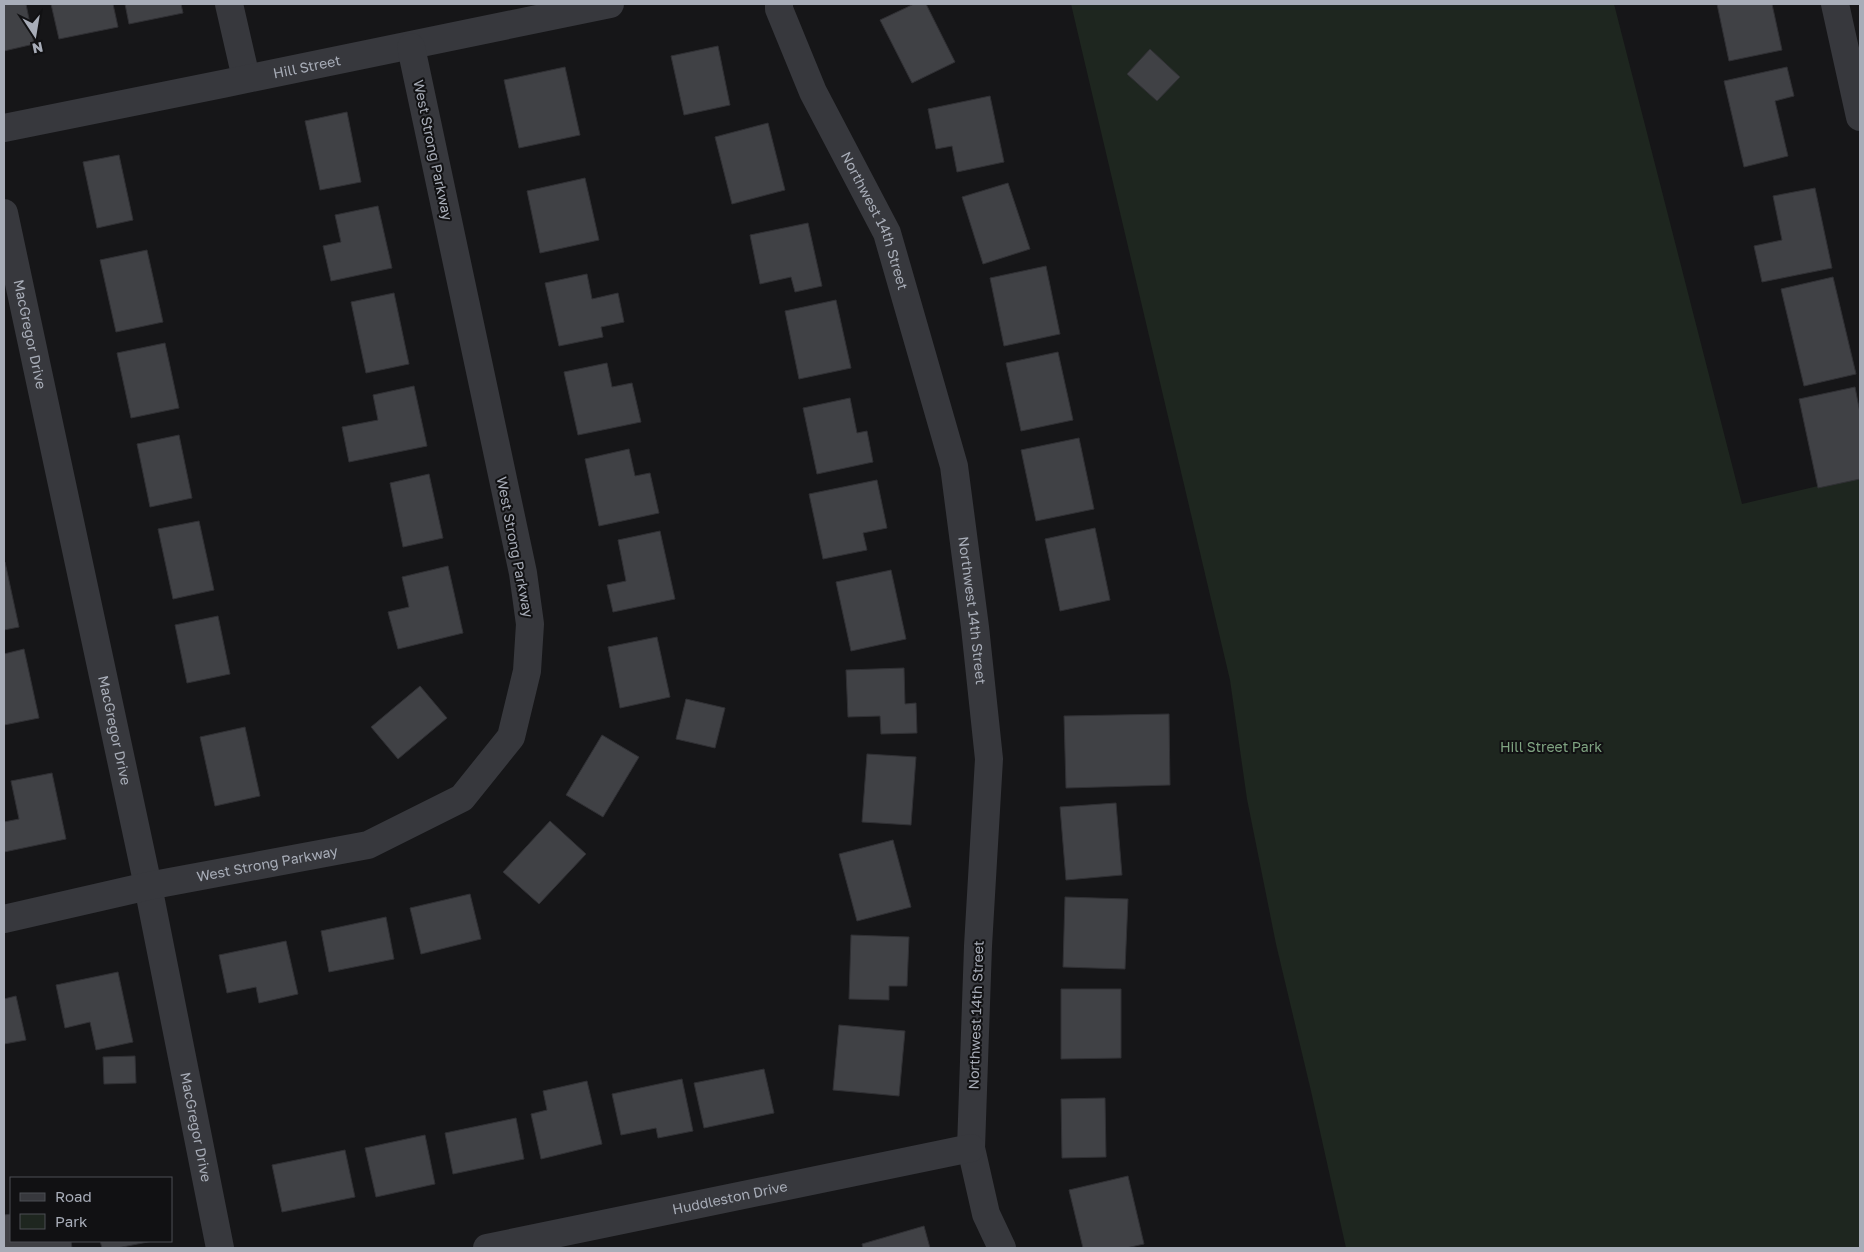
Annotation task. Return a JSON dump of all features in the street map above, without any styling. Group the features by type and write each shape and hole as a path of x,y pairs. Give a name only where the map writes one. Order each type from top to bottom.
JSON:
{"street":[{"path":"229,4 246,78"},
{"name":"Hill Street","path":"4,128 246,78 411,47 610,4"},
{"name":"Northwest 14th Street","path":"779,4 779,9 813,92 887,232 954,466 975,628 988,759 978,946 971,1148 986,1214 1002,1248"},
{"path":"1835,4 1860,117"},
{"name":"West Strong Parkway","path":"4,919 148,886 368,845 462,798 511,737 527,671 530,624 524,581 411,47"},
{"name":"MacGregor Drive","path":"4,213 148,886 220,1248"},
{"name":"Huddleston Drive","path":"487,1248 971,1148"}],"green space":[{"name":"Hill Street Park","path":"1071,4 1614,4 1742,504 1860,476 1860,1248 1346,1248 1276,944 1247,799 1230,680"}],"building":[{"path":"4,4 26,4 34,44 4,51"},
{"path":"51,4 113,4 118,27 59,39"},
{"path":"125,4 181,4 183,13 129,24"},
{"path":"914,4 926,4 955,62 912,83 880,20"},
{"path":"1717,4 1772,4 1782,50 1729,61"},
{"path":"718,46 730,105 684,115 671,56"},
{"path":"1150,49 1180,77 1157,101 1127,74"},
{"path":"565,67 580,135 519,148 504,80"},
{"path":"1787,67 1794,96 1775,101 1788,156 1744,167 1724,81"},
{"path":"990,96 1004,162 957,172 952,146 936,149 928,109"},
{"path":"347,112 361,182 320,190 305,121"},
{"path":"768,123 785,190 732,204 715,137"},
{"path":"119,155 133,220 97,228 83,162"},
{"path":"585,178 599,240 540,253 527,191"},
{"path":"1008,183 1030,249 983,264 962,197"},
{"path":"1815,188 1832,268 1762,282 1754,246 1782,240 1773,196"},
{"path":"378,206 392,268 331,281 323,246 341,242 335,215"},
{"path":"808,223 822,286 795,292 791,277 760,284 750,235"},
{"path":"147,250 163,322 116,332 100,260"},
{"path":"1046,266 1060,334 1004,346 990,278"},
{"path":"587,274 592,299 618,293 624,322 601,327 603,337 559,346 545,283"},
{"path":"1833,277 1856,374 1804,386 1781,289"},
{"path":"394,293 409,364 366,373 351,302"},
{"path":"836,300 851,368 799,379 785,311"},
{"path":"165,343 179,408 131,418 117,353"},
{"path":"1058,352 1073,420 1021,431 1006,363"},
{"path":"607,363 612,387 632,383 641,422 578,435 564,372"},
{"path":"414,386 427,446 349,462 342,427 378,420 373,395"},
{"path":"1855,387 1860,413 1860,479 1818,488 1799,399"},
{"path":"850,398 857,433 867,431 873,462 817,474 803,408"},
{"path":"179,435 192,498 150,507 137,444"},
{"path":"1079,438 1094,509 1036,521 1021,450"},
{"path":"629,449 635,476 650,473 659,513 599,526 585,459"},
{"path":"429,474 443,538 403,547 390,483"},
{"path":"877,480 887,528 863,533 867,550 823,559 809,494"},
{"path":"199,521 214,590 173,599 158,529"},
{"path":"1095,528 1110,600 1060,611 1045,539"},
{"path":"660,531 675,599 613,612 607,585 626,581 618,540"},
{"path":"4,562 19,627 4,630"},
{"path":"448,566 463,633 398,649 388,612 409,607 402,577"},
{"path":"891,570 906,639 851,651 836,582"},
{"path":"218,616 230,674 187,683 175,625"},
{"path":"657,637 670,697 620,708 608,647"},
{"path":"24,649 39,718 4,725 4,654"},
{"path":"904,668 905,704 916,703 917,733 881,734 880,716 848,717 846,670"},
{"path":"420,686 447,718 398,759 371,727"},
{"path":"686,699 725,708 715,748 676,739"},
{"path":"1169,714 1170,785 1066,788 1064,716"},
{"path":"245,727 260,796 215,806 200,737"},
{"path":"602,735 639,757 603,817 566,795"},
{"path":"867,754 916,757 911,825 862,822"},
{"path":"52,773 66,839 4,852 4,822 19,819 11,781"},
{"path":"1116,803 1122,875 1066,880 1060,807"},
{"path":"550,821 586,854 539,904 503,872"},
{"path":"893,840 911,907 857,921 839,854"},
{"path":"470,894 481,939 421,954 410,908"},
{"path":"1065,897 1128,899 1125,969 1063,967"},
{"path":"386,917 394,959 329,972 321,931"},
{"path":"851,935 909,937 907,986 889,986 889,1000 849,999"},
{"path":"286,941 298,994 259,1003 256,987 227,993 219,955"},
{"path":"118,972 133,1042 96,1050 90,1022 65,1028 56,985"},
{"path":"1061,989 1121,989 1121,1058 1061,1059"},
{"path":"16,996 26,1040 4,1044 4,999"},
{"path":"839,1025 905,1031 899,1096 833,1090"},
{"path":"135,1056 136,1083 104,1084 103,1057"},
{"path":"764,1069 774,1113 704,1128 694,1083"},
{"path":"682,1079 693,1131 658,1138 656,1128 621,1135 612,1094"},
{"path":"587,1081 602,1144 541,1159 531,1114 547,1110 543,1091"},
{"path":"1105,1098 1106,1157 1062,1158 1061,1099"},
{"path":"516,1118 524,1159 453,1174 445,1133"},
{"path":"425,1135 435,1184 376,1197 365,1148"},
{"path":"345,1150 355,1197 282,1212 272,1165"},
{"path":"1128,1176 1144,1244 1126,1248 1083,1248 1069,1190"},
{"path":"10,1214 10,1242 71,1242 72,1248 4,1248 4,1215"},
{"path":"924,1226 930,1248 863,1248 862,1244"},
{"path":"100,1242 148,1242 117,1248 102,1248"}]}
